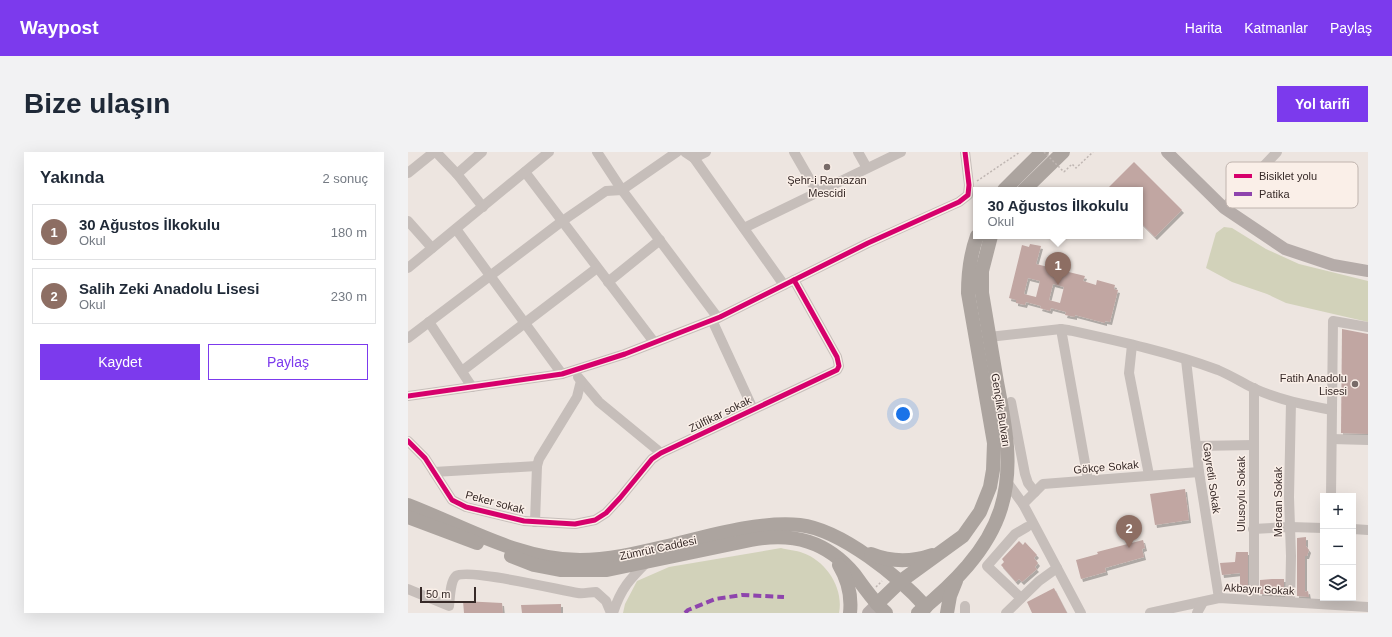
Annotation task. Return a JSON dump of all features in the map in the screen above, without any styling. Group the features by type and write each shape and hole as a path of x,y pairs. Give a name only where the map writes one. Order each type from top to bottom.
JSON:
{"highway":[{"path":"1007,187 1043,152"},
{"path":"1027,187 1063,152"},
{"name":"Gençlik Bulvarı","path":"876,605 901,582 954,544 972,525 990,487 994,443 968,293 968,271 975,239"},
{"name":"Gençlik Bulvarı","path":"925,611 961,573 995,525 1001,509 1007,482 1007,438 982,292 982,271 990,239"},
{"name":"Zümrüt Caddesi","path":"408,505 515,548 547,558 580,560 629,555 737,531 778,524 802,525 840,540 855,549 901,582 925,611"},
{"path":"408,518 534,565 560,570 607,570 766,537 788,537 819,546 842,561 876,605"},
{"path":"855,549 889,560 911,560 931,555 954,544"},
{"path":"819,546 833,558 844,573 851,597 850,613"},
{"path":"947,613 950,596 961,573"}],"main road":[{"path":"1167,152 1224,208 1285,248 1333,266 1368,271"}],"street":[{"path":"408,173 435,152 457,174 483,207"},
{"path":"457,174 482,152"},
{"path":"408,268 549,152"},
{"path":"597,152 622,190 660,240 715,319 753,409"},
{"path":"408,338 561,222 606,191 622,190 677,152"},
{"path":"685,152 694,158 784,285"},
{"path":"694,158 706,152"},
{"path":"794,152 817,192"},
{"path":"858,152 867,168"},
{"path":"744,228 901,152"},
{"path":"408,396 562,374 715,319 868,243 959,202 968,195 970,185 964,152"},
{"path":"1268,162 1277,152"},
{"path":"525,172 561,222 654,342"},
{"path":"408,220 432,248"},
{"path":"456,229 562,374"},
{"path":"608,282 660,240"},
{"path":"462,371 525,325 597,268"},
{"name":"Zülfikar sokak","path":"535,522 575,524 595,520 606,513 652,459 661,453 836,370 839,366 837,357 794,280"},
{"path":"1331,493 1333,321 1368,327"},
{"path":"429,322 472,387"},
{"path":"989,337 1061,329 1132,345 1186,360 1219,371 1254,388 1291,402 1332,410"},
{"path":"1061,329 1088,480"},
{"path":"1132,345 1129,373 1149,475"},
{"name":"Gayretli Sokak","path":"1186,360 1199,472 1219,598"},
{"path":"572,371 599,402 661,453"},
{"path":"535,522 537,466 539,459 577,398 581,381"},
{"name":"Ulusoylu Sokak","path":"1254,388 1254,600"},
{"path":"1011,402 1025,474 1028,483 1035,492"},
{"name":"Mercan Sokak","path":"1290,602 1291,402"},
{"path":"1332,439 1368,440"},
{"name":"Peker sokak","path":"408,441 425,458 452,500 466,507 535,522"},
{"path":"1196,446 1254,444"},
{"path":"434,472 537,466"},
{"name":"Gökçe Sokak","path":"1023,504 1043,484 1199,472"},
{"path":"1007,482 1023,504 1081,613"},
{"path":"1021,598 986,566 1015,534 1027,526"},
{"path":"1253,529 1290,527 1320,528"},
{"path":"1356,529 1368,530"},
{"path":"612,613 619,595 628,581 648,561"},
{"path":"1009,612 1021,598 1057,568"},
{"path":"408,589 450,609 454,579 457,576 464,574 549,586 579,593 596,592 606,601 612,613"},
{"name":"Akbayır Sokak","path":"1150,613 1219,598 1290,602 1332,602 1368,607"},
{"path":"1197,613 1203,602"}],"path":[{"path":"970,185 1020,152"},
{"path":"1043,152 1064,172 1072,164 1076,168 1093,152"},
{"path":"876,605 887,576"}],"green space":[{"path":"1224,227 1232,228 1266,249 1299,264 1368,281 1368,322 1286,303 1267,294 1232,282 1206,268 1216,233"},
{"path":"781,548 800,552 811,557 826,569 832,577 839,594 839,613 623,613 625,604 637,581 669,567"}],"building":[{"path":"1134,162 1182,210 1155,237 1143,225 1143,187 1109,187"},
{"path":"1030,244 1041,246 1036,264 1085,276 1083,281 1096,285 1097,280 1115,285 1114,289 1118,290 1110,322 1105,321 1105,323 1075,315 1075,317 1065,315 1066,312 1051,308 1050,311 1040,308 1041,306 1026,302 1025,305 1016,303 1016,300 1009,298 1022,245 1029,247","holes":["1028,278 1040,281 1036,297 1024,294","1053,284 1064,287 1060,303 1049,300"]},
{"name":"Fatih Anadolu Lisesi","path":"1342,329 1368,334 1368,434 1341,433"},
{"path":"1185,489 1189,520 1155,525 1150,494"},
{"path":"1306,537 1306,546 1309,550 1307,556 1305,556 1305,592 1308,591 1309,597 1297,596 1297,538"},
{"path":"1143,540 1145,548 1142,549 1144,557 1105,568 1106,572 1081,579 1076,560 1098,554 1097,552"},
{"path":"1019,541 1023,545 1025,542 1037,555 1034,558 1038,563 1035,567 1037,569 1022,582 1019,579 1016,582 1001,565 1004,562 1002,559"},
{"path":"1236,552 1248,552 1248,586 1240,586 1240,573 1222,575 1220,563 1235,562"},
{"path":"1284,579 1284,595 1260,594 1260,580"},
{"path":"1054,588 1067,613 1032,613 1027,602"},
{"path":"463,601 502,603 503,613 464,613"},
{"path":"561,604 561,613 522,613 521,605"}],"marked path":[{"path":"685,613 688,610 715,599 742,595 784,597"}],"cycle path":[{"path":"408,396 562,374 625,354 720,317 868,243 959,202 968,195 969,185 965,152"},
{"path":"408,441 425,458 452,500 466,507 524,521 575,524 595,520 606,513 652,459 661,453 837,370 839,366 837,357 794,280"}],"place":[{"name":"Şehr-i Ramazan Mescidi","path":"827,167"},
{"name":"30 Ağustos İlkokulu","path":"1058,285"},
{"name":"Fatih Anadolu Lisesi","path":"1355,384"},
{"name":"Salih Zeki Anadolu Lisesi","path":"1129,548"}]}
